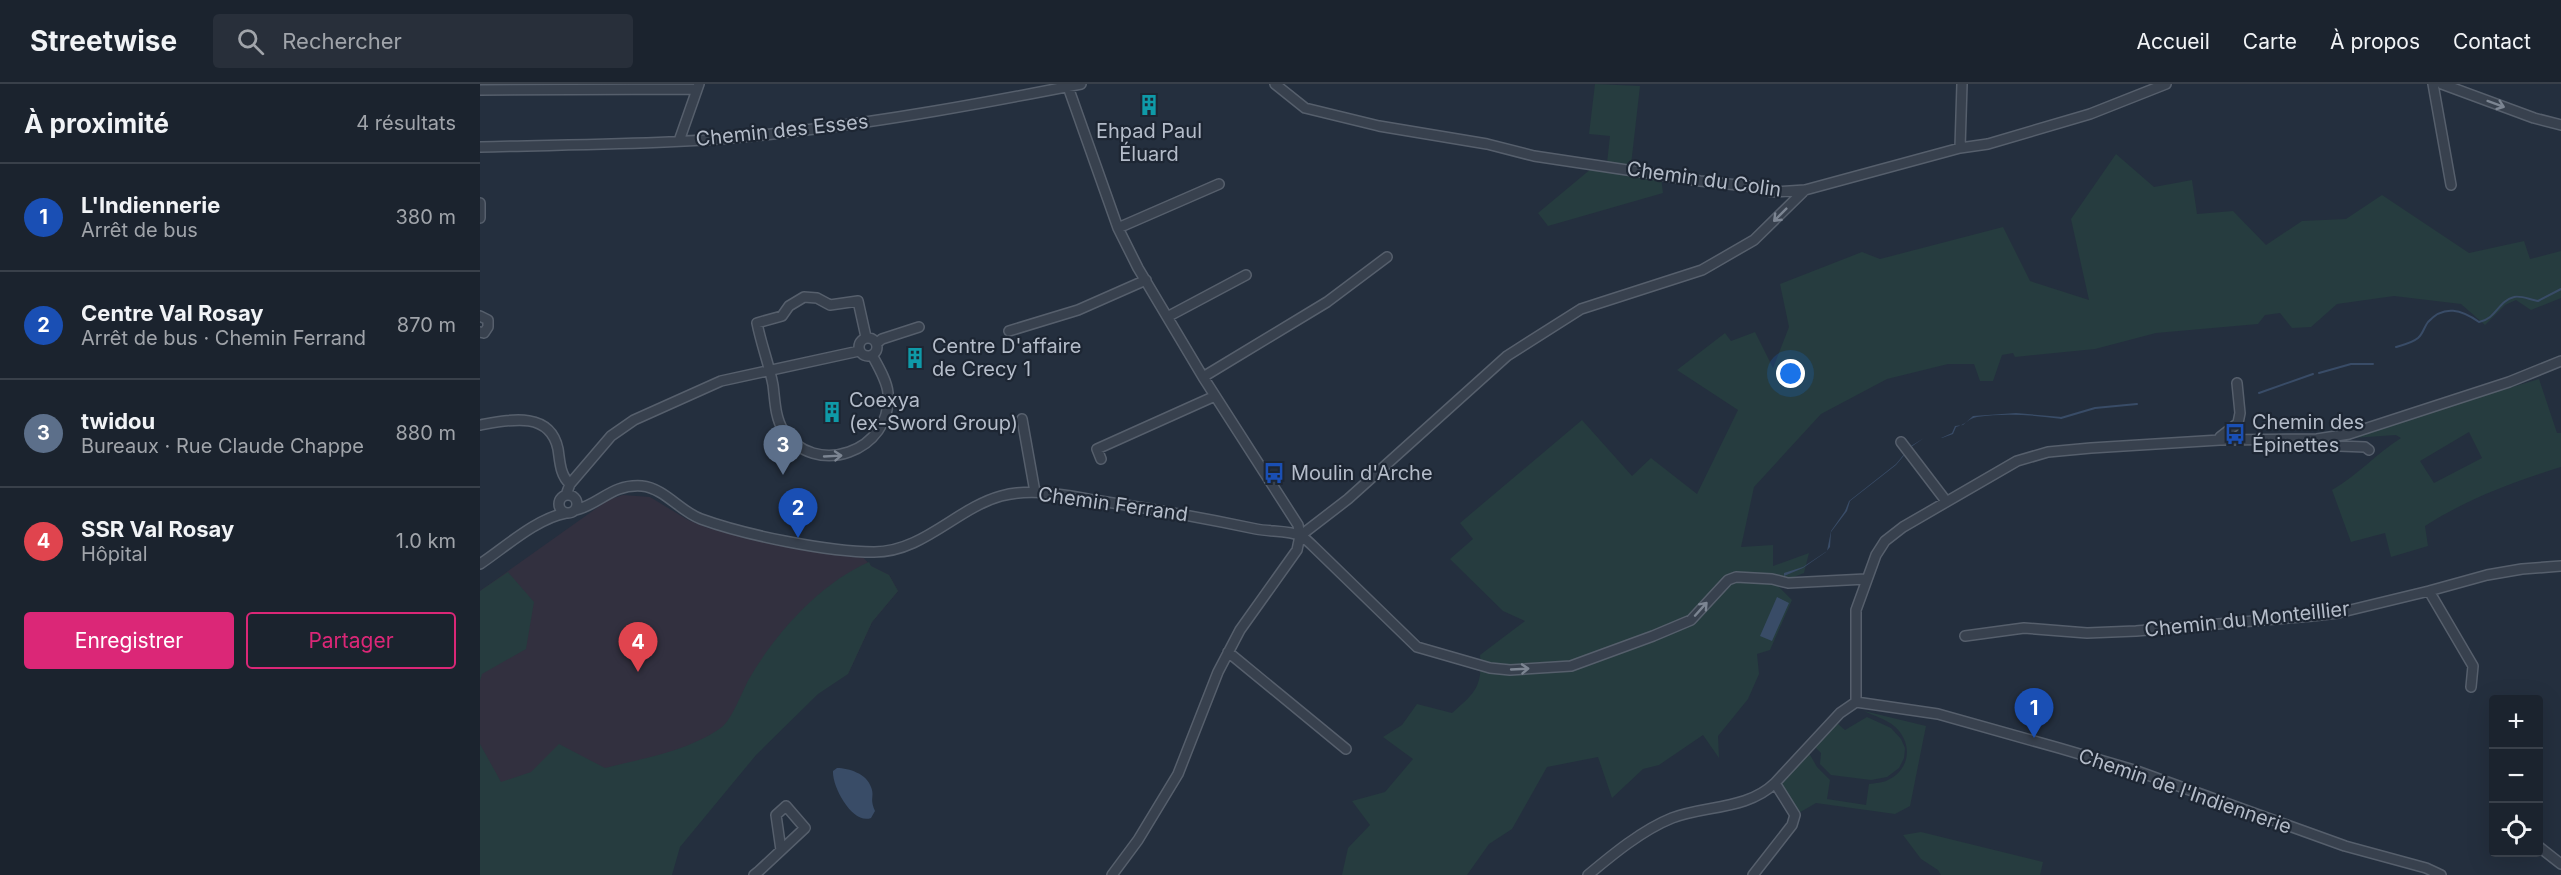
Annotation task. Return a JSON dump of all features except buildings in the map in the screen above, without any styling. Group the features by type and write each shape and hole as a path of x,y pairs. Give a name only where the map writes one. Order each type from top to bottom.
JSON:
{"street":[{"name":"Chemin des Esses","path":"480,147 679,141 789,132 945,111 1081,84"},
{"name":"Chemin du Colin","path":"1275,84 1305,108 1379,126 1487,144 1534,156 1700,182 1756,187 1772,192 1804,190 1960,148 1988,144 2090,114 2166,84"},
{"path":"1960,148 1962,84"},
{"path":"2433,84 2451,185"},
{"path":"2442,84 2534,118 2561,124"},
{"path":"1068,85 1118,228 1203,377 1298,525 1300,536 1297,550 1240,630 1228,652 1178,774 1138,840 1112,875"},
{"path":"480,90 698,86 679,141"},
{"path":"1118,228 1219,184"},
{"path":"1300,536 1348,499 1507,356 1581,309 1702,270 1755,240 1804,190"},
{"path":"480,203 480,218"},
{"path":"1203,377 1327,302 1388,257"},
{"path":"1169,316 1246,274"},
{"path":"1009,331 1078,310 1146,280"},
{"path":"866,337 858,301 830,305 817,298 804,297 789,306 782,316 757,323 779,419 790,438 807,452 822,456 843,456 870,440 883,420 888,393 872,355"},
{"path":"480,316 488,320 488,327 484,333 480,332"},
{"path":"877,343 882,339 919,327"},
{"path":"480,564 539,524 556,515 566,513 573,501 573,481 610,436 634,420 721,381 859,351 866,356 872,355 877,349 877,343 872,338 866,337 860,341 859,351"},
{"path":"1588,875 1620,849 1671,818 1750,800 1765,792 1775,783 1840,713 1856,702 1856,610 1866,579 1885,541 1903,527 1946,501 2018,461 2048,452 2220,440 2287,440 2349,434 2509,382 2561,361"},
{"path":"2220,440 2220,437 2238,423 2240,413 2237,383"},
{"path":"1101,459 1097,448 1215,396"},
{"path":"480,425 517,418 540,424 553,436 564,477 573,481"},
{"path":"1022,419 1035,492"},
{"path":"2287,440 2287,444 2292,446 2365,447 2369,450"},
{"path":"1906,447 1946,501"},
{"name":"Chemin Ferrand","path":"573,501 594,502 620,487 645,486 661,493 678,507 699,519 780,539 873,552 891,550 913,543 990,500 1013,493 1035,492 1179,512 1259,530 1300,536"},
{"path":"539,524 558,503 573,501"},
{"path":"558,503 559,508 566,513"},
{"path":"1300,536 1315,548 1407,640 1426,651 1490,668 1510,670 1571,666 1692,620 1728,580 1736,577 1772,579 1788,583 1866,579"},
{"name":"Chemin du Monteillier","path":"1965,636 2024,628 2087,633 2198,627 2338,613 2487,575 2561,566"},
{"path":"2428,591 2473,666 2471,687"},
{"path":"1228,652 1346,749"},
{"name":"Chemin de l'Indiennerie","path":"1856,702 1938,714 2134,770 2286,826 2441,875"},
{"path":"1753,875 1792,825 1795,815 1775,783"},
{"path":"754,875 781,850"},
{"path":"2543,850 2561,864"}],"shaded area":[{"path":"623,495 650,497 688,520 708,528 761,540 862,556 871,566 889,575 898,591 872,622 848,674 838,670 703,783 480,846 480,591 608,500"}],"green space":[{"path":"1595,84 1640,86 1631,165 1607,163 1610,136 1589,134"},
{"path":"2116,154 2154,187 2192,180 2197,214 2233,211 2266,245 2302,221 2346,219 2382,195 2469,253 2524,241 2530,259 2561,251 2561,298 2531,310 2516,300 2505,305 2485,325 2461,304 2394,296 2337,304 2311,327 2292,328 2280,313 2265,315 2258,324 2156,333 2095,349 2015,357 2013,353 2002,355 1993,381 1980,381 1974,364 1948,364 1887,379 1821,414 1754,487 1741,547 1773,545 1773,566 1809,553 1804,573 1776,584 1792,600 1770,650 1757,654 1759,674 1748,699 1718,736 1719,758 1703,735 1659,765 1643,769 1612,798 1598,757 1547,767 1512,829 1489,844 1467,875 1342,875 1348,848 1370,825 1352,801 1385,792 1413,759 1383,737 1402,725 1417,704 1452,713 1475,689 1480,675 1480,655 1525,621 1503,611 1450,559 1473,539 1460,523 1582,420 1632,476 1651,458 1697,494 1738,410 1677,370 1725,333 1731,341 1755,332 1773,368 1789,327 1780,284 1862,252 1880,259 2003,227 2030,281 2089,300 2071,219"},
{"path":"1592,168 1661,177 1663,193 1548,226 1538,213"},
{"path":"2539,379 2557,433 2561,433 2561,467 2508,485 2441,516 2425,526 2428,546 2391,557 2385,533 2351,542 2332,490 2401,438 2396,435 2352,438 2411,417","holes":["2469,432 2482,458 2434,483 2420,461"]},
{"path":"869,562 871,566 889,575 898,591 872,622 848,674 818,694 756,755 680,847 672,875 480,875 480,744 501,782 531,772 559,744 605,768 666,753 695,742 726,723 760,662 800,612 833,583"},
{"path":"508,572 534,602 526,649 482,674 480,681 480,591"},
{"path":"1864,711 1926,726 1910,806 1895,814 1816,803 1797,814 1780,786 1809,753 1817,767 1830,780 1827,799 1866,805 1869,784 1886,781 1901,769 1907,755 1907,747 1900,732 1887,721"},
{"path":"1867,717 1891,728 1901,739 1905,748 1904,758 1899,768 1887,777 1871,780 1831,775 1820,764 1821,753 1815,747 1837,723 1845,730"},
{"path":"1921,832 2043,862 2040,875 1941,875 1938,870 1921,859 1903,835"}],"water":[{"path":"2016,413 2062,417 2062,419 1998,415 1977,417 1966,422 1973,416"},
{"path":"1924,438 1911,447 1896,465 1850,501 1847,511 1831,532 1830,547 1827,551 1831,531 1849,501 1896,464 1911,446"},
{"path":"1827,551 1803,568 1784,576 1784,573 1803,567"},
{"path":"1777,597 1789,603 1772,641 1760,636"},
{"path":"837,768 857,773 869,782 875,811 871,818 864,819 857,816 845,803 834,778 833,771"}],"waterway":[{"path":"2396,347 2418,338 2428,322 2440,313 2460,312 2479,322 2489,317 2509,299 2519,297 2538,301 2561,289"},
{"path":"2319,373 2351,364 2373,364"},
{"path":"2259,393 2313,374"},
{"path":"2061,418 2095,408 2137,404"}],"place":[{"name":"Ehpad Paul Éluard","path":"1149,105"},
{"name":"Centre D'affaire de Crecy 1","path":"915,358"},
{"name":"Coexya (ex-Sword Group)","path":"832,412"},
{"name":"Chemin des Épinettes","path":"2235,434"},
{"name":"Moulin d'Arche","path":"1274,473"},
{"name":"twidou","path":"783,475"},
{"name":"Centre Val Rosay","path":"798,538"},
{"name":"SSR Val Rosay","path":"638,672"},
{"name":"L'Indiennerie","path":"2034,738"}]}
